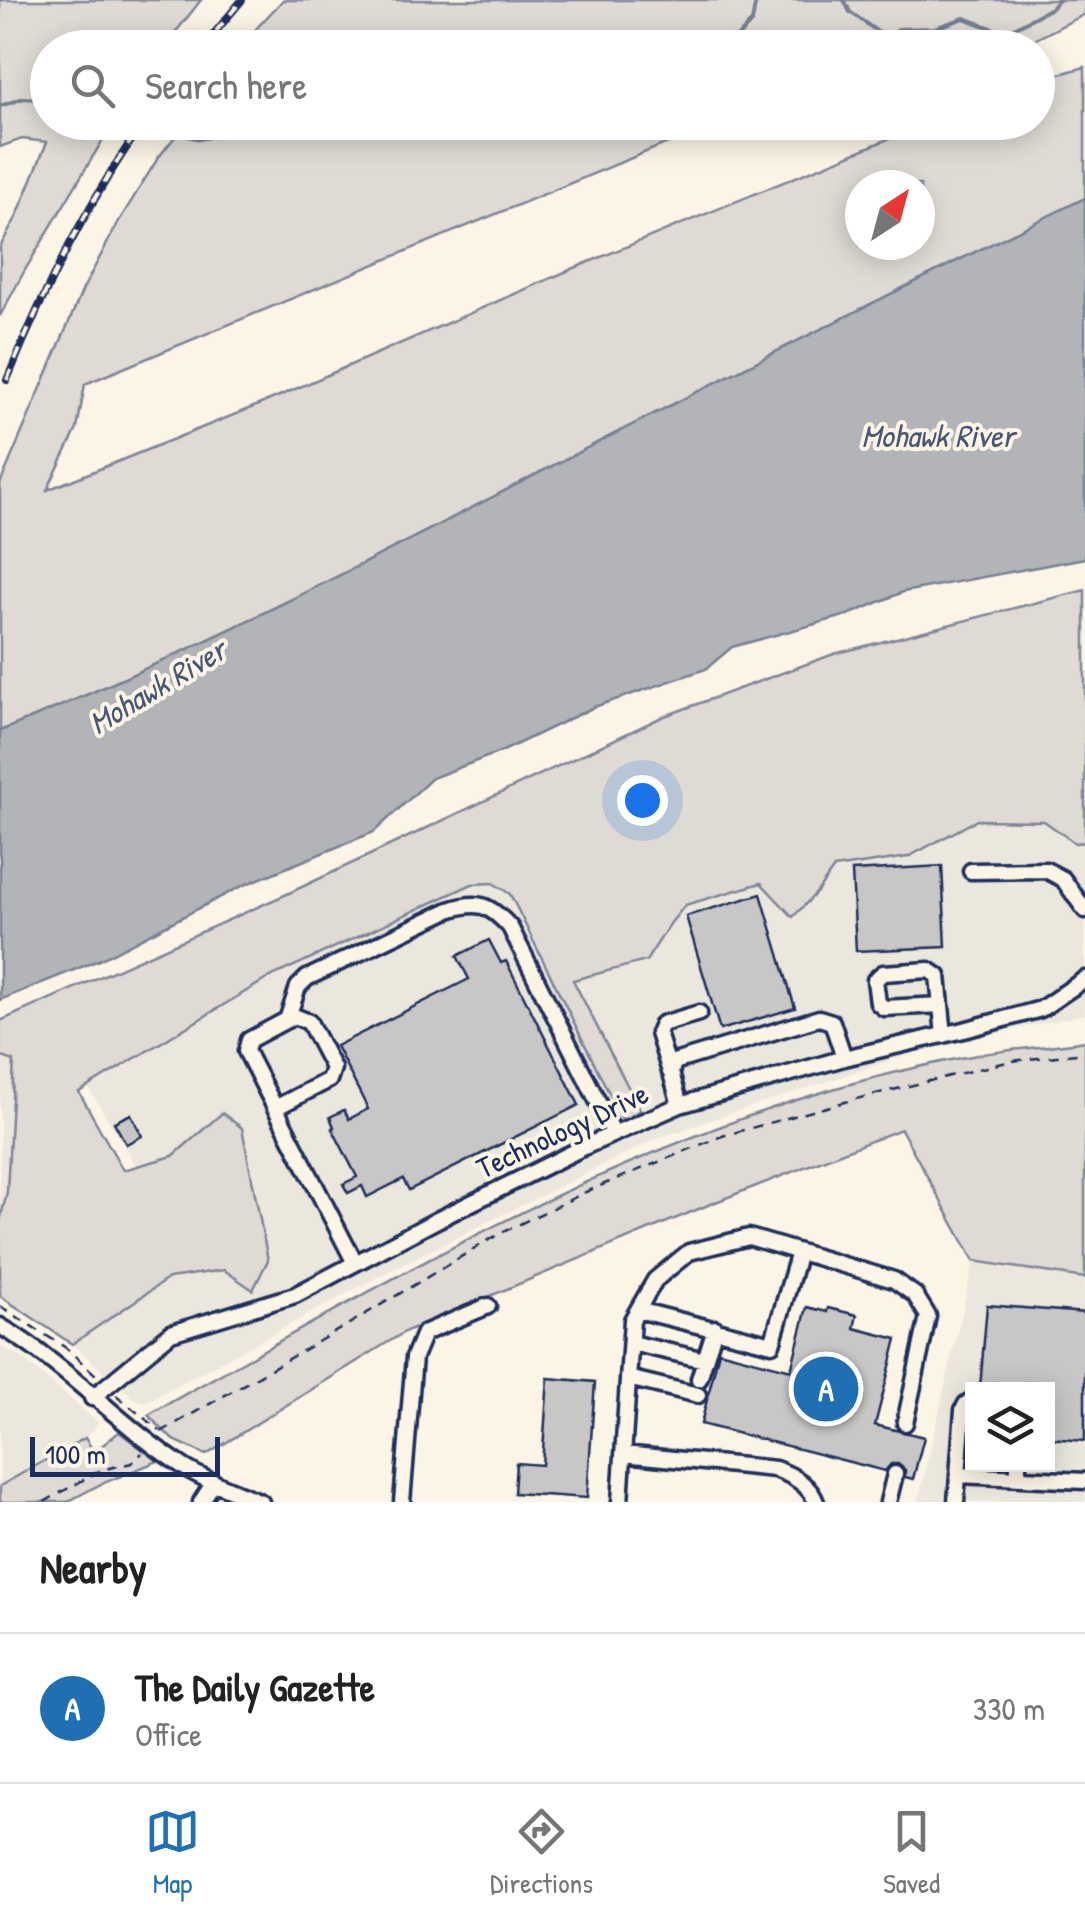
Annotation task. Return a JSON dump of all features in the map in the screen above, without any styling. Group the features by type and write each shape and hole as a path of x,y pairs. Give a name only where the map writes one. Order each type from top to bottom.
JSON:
{"street":[{"path":"971,871 1046,870 1062,879 1085,910"},
{"path":"286,1020 298,987 306,978 449,910 480,904 497,913 510,927 614,1134"},
{"path":"941,1006 884,1008 878,1003 875,980 882,973 929,970 938,976 944,1034"},
{"name":"Technology Drive","path":"92,1398 172,1333 295,1295 453,1212 680,1105 844,1058 1041,1009 1085,979"},
{"path":"680,1105 658,1033 662,1024 699,1013"},
{"path":"275,1108 330,1080 333,1068 309,1022 294,1016 249,1040 246,1051 275,1108 354,1263"},
{"path":"671,1073 674,1062 819,1018 832,1022 844,1058"},
{"path":"620,1502 632,1320 655,1280 690,1252 749,1237 894,1280 915,1295 928,1316 906,1424"},
{"path":"638,1310 772,1344 798,1252"},
{"path":"402,1502 414,1357 424,1333 488,1306"},
{"path":"0,1326 48,1358 130,1429 178,1464 261,1502"},
{"path":"699,1379 715,1328"},
{"path":"630,1343 704,1360"},
{"path":"628,1378 698,1395"},
{"path":"956,1502 965,1406"},
{"path":"623,1454 775,1469 794,1476 816,1502"},
{"path":"958,1475 1004,1472"},
{"path":"1026,1472 1085,1482"},
{"path":"888,1502 895,1474"},
{"path":"201,1502 214,1482"}],"path":[{"path":"122,1401 161,1432 499,1234 590,1190 722,1136 1011,1062 1085,1053"},
{"path":"0,1306 84,1364"},
{"path":"44,1502 102,1470 132,1462 146,1449"}],"shaded area":[{"path":"0,0 201,0 177,30 30,30 30,140 0,147"},
{"path":"283,0 1085,0 1085,14 1053,30 255,30"},
{"path":"1085,67 1085,198 296,597 149,667 0,731 0,484 83,289 119,221 172,140 675,140 85,384 77,429 47,490 256,406 572,269 886,140 1055,140 1055,75"},
{"path":"30,140 103,140 0,316 0,247 47,142"},
{"path":"1085,590 1085,842 1075,843 1044,821 977,820 908,857 834,868 793,917 761,883 685,905 646,961 573,980 640,1110 623,1121 510,894 493,883 472,884 270,977 79,1092 123,1170 173,1156 222,1113 242,1128 268,1260 253,1290 224,1270 169,1278 72,1344 0,1296 0,1221 7,1192 14,1061 0,1056 0,1021 287,894 662,717 834,654"},
{"path":"1085,795 1085,1014 924,1049 658,1138 387,1272 144,1403 72,1344 143,1295 163,1209 62,1045 483,870"},
{"path":"1085,1041 1085,1278 974,1261 901,1129 406,1331 206,1455 172,1439 148,1415 491,1228 669,1146 854,1083 986,1054"},
{"path":"0,1056 14,1061 7,1192 0,1221"},
{"path":"974,1261 1085,1278 1085,1502 918,1502"},
{"path":"0,1345 22,1358 99,1423 85,1438 0,1486"},
{"path":"119,1432 158,1461 67,1502 0,1502 0,1486 85,1438 94,1452"}],"water":[{"name":"Mohawk River","path":"1085,198 1085,558 903,592 848,615 732,647 706,669 594,707 505,750 432,778 374,832 244,885 101,959 0,1000 0,731 149,667 296,597"}],"building":[{"path":"942,866 946,947 856,951 852,871"},
{"path":"761,894 795,1008 720,1030 686,916"},
{"path":"489,940 501,963 506,961 579,1105 409,1190 403,1179 367,1197 362,1186 348,1193 343,1184 357,1177 330,1117 344,1110 349,1119 368,1109 336,1046 469,979 457,956"},
{"path":"131,1114 142,1136 126,1144 114,1122"},
{"path":"987,1305 1085,1313 1085,1441 1055,1439 1055,1382 981,1382"},
{"path":"807,1307 857,1315 854,1328 897,1339 875,1425 924,1437 913,1479 905,1477 905,1470 898,1464 891,1464 885,1471 701,1424 719,1351 791,1370"},
{"path":"548,1378 595,1382 587,1498 514,1493 516,1463 542,1465"}],"waterway":[{"path":"744,30 752,22 756,0"},
{"path":"844,0 850,12 875,30"},
{"path":"1011,30 1059,0"},
{"path":"897,30 935,28 964,18 997,30"},
{"path":"0,106 30,98"}],"railway":[{"path":"217,30 242,0"},
{"path":"7,380 68,247 132,140"}],"place":[{"name":"The Daily Gazette","path":"826,1389"}]}
